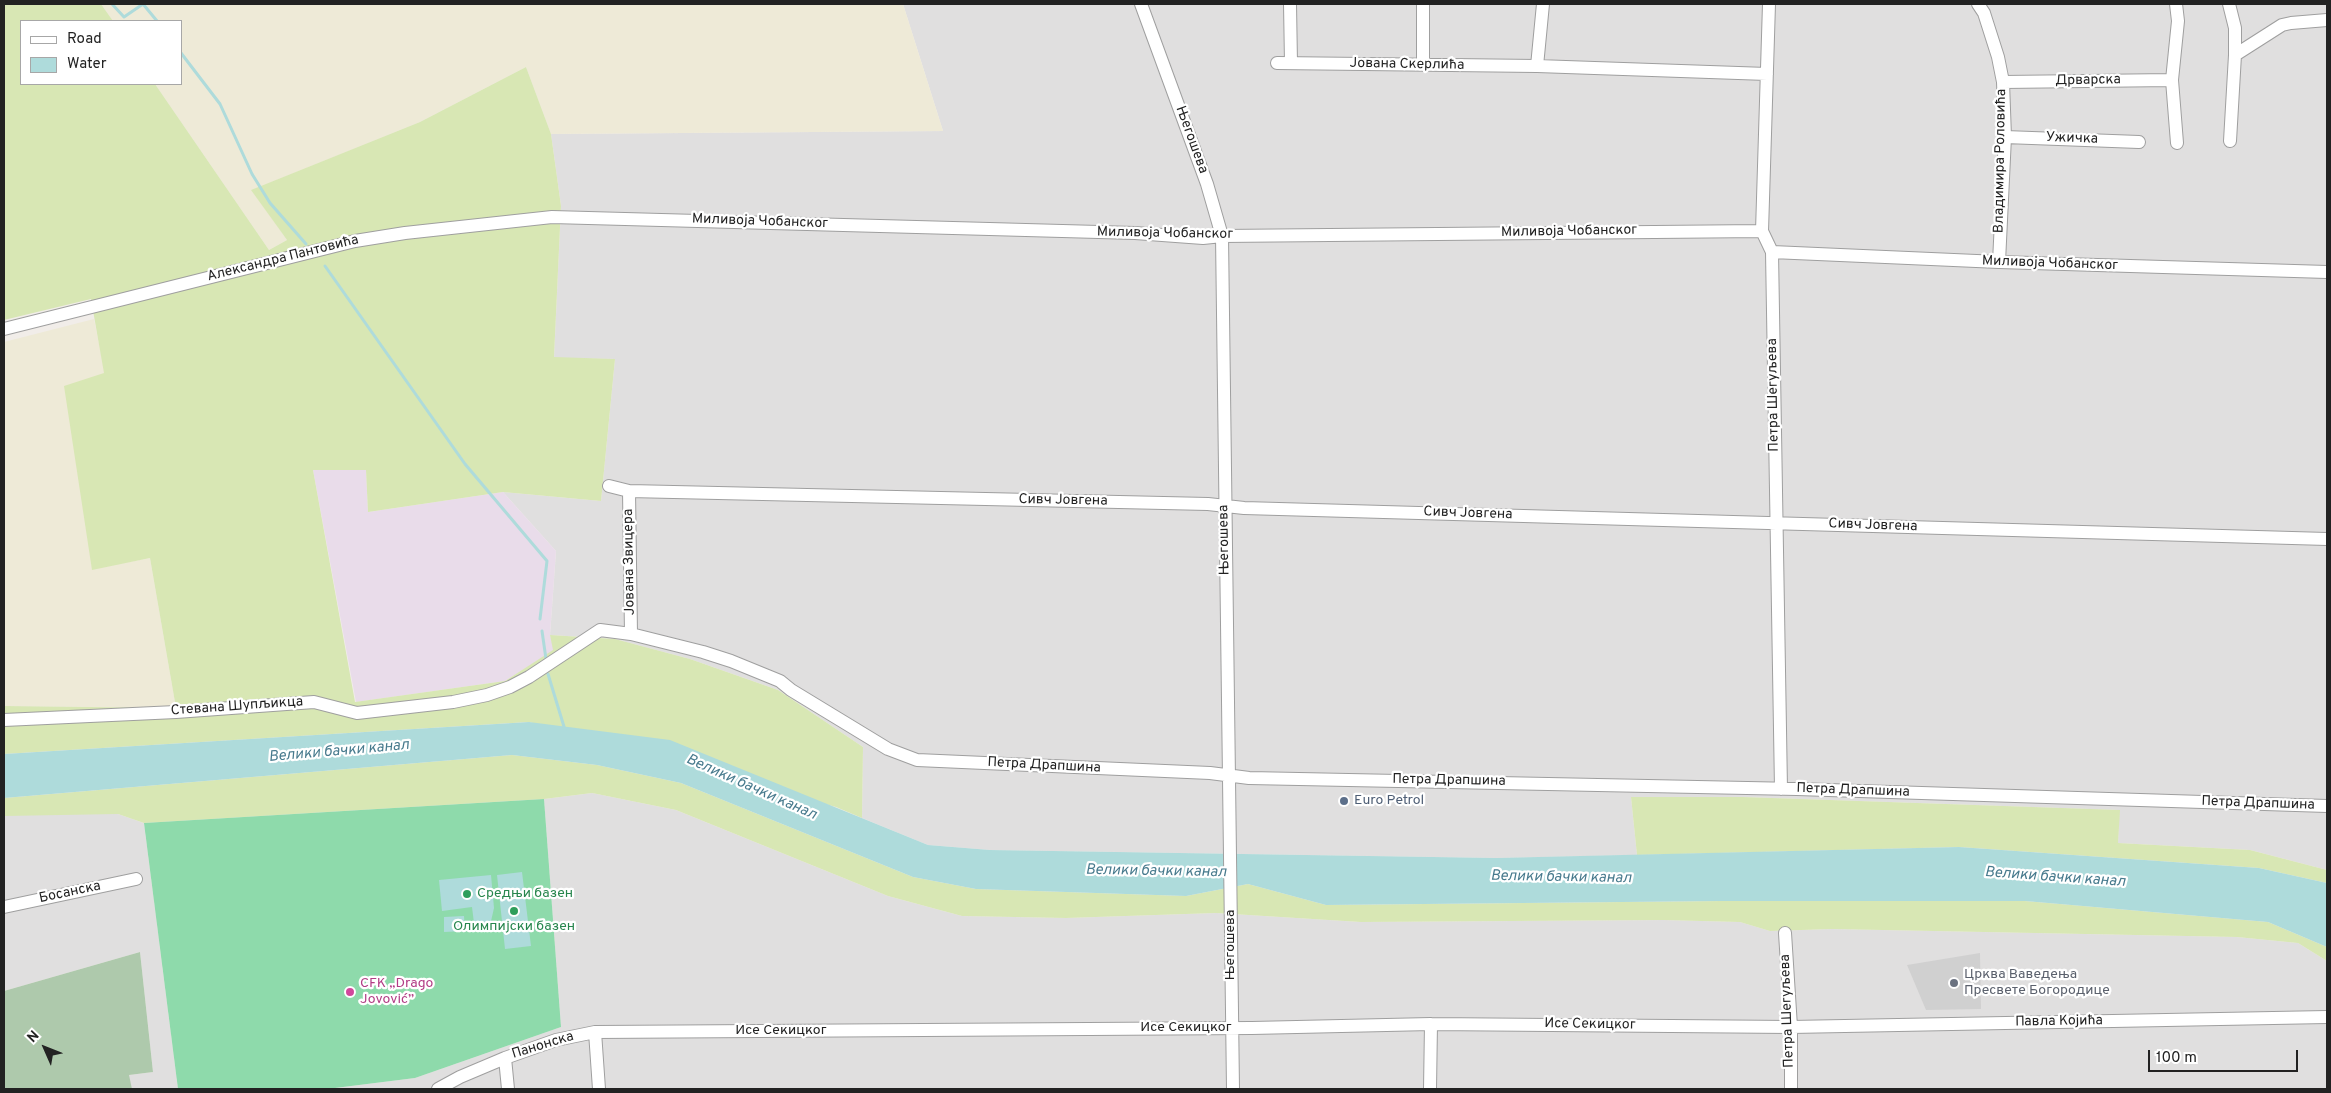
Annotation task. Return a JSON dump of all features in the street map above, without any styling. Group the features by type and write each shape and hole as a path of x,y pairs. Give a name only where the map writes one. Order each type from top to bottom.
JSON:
{"street":[{"name":"Његошева","path":"1141,4 1207,184 1222,236 1233,1089"},
{"path":"1290,4 1291,63"},
{"path":"1423,4 1423,65"},
{"path":"1537,66 1543,4"},
{"name":"Петра Шегуљева","path":"1769,4 1762,231 1772,252 1781,789"},
{"name":"Владимира Роловића","path":"1978,4 1984,13 1998,57 2003,82 2005,137 1999,262"},
{"path":"2176,4 2178,21 2172,80 2177,142"},
{"path":"2229,4 2235,28 2230,141"},
{"path":"2235,55 2282,25 2327,20"},
{"name":"Јована Скерлића","path":"1277,63 1537,66 1767,74"},
{"name":"Дрварска","path":"2003,82 2172,80"},
{"name":"Ужичка","path":"2005,137 2139,142"},
{"name":"Миливоја Чобанског","path":"568,217 1116,232 1204,238 1222,236 1762,231"},
{"name":"Александра Пантовића","path":"4,329 355,241 405,232 568,217"},
{"name":"Миливоја Чобанског","path":"1772,252 1999,262 2327,272"},
{"name":"Сивч Јовгена","path":"609,486 629,491 1225,506 2327,539"},
{"name":"Јована Звицера","path":"629,491 631,634"},
{"name":"Петра Драпшина","path":"600,630 631,634 731,661 780,681 791,690 888,749 917,760 1210,773 1228,776 1781,789 2327,806"},
{"name":"Стевана Шупљикца","path":"4,720 176,712 314,702 357,712 453,702 487,695 510,687 529,677 600,630"},
{"name":"Босанска","path":"4,907 136,879"},
{"name":"Петра Шегуљева","path":"1785,933 1791,1089"},
{"name":"Павла Којића","path":"1790,1027 2327,1016"},
{"path":"1430,1089 1431,1024"},
{"name":"Исе Секицког","path":"581,1034 595,1032 1231,1028 1431,1024 1790,1027"},
{"path":"595,1032 599,1089"},
{"name":"Панонска","path":"438,1089 460,1077 505,1058 556,1040 581,1034"},
{"name":"Панонска","path":"505,1058 508,1089"}],"shaded area":[{"path":"101,4 903,4 943,131 551,134 526,67 420,122 252,190 287,240 269,250 156,85 182,85 182,20 112,20"},
{"path":"903,4 2327,4 2327,870 2250,850 2118,843 2119,810 1743,797 1631,797 1637,855 1496,858 990,850 928,845 862,818 863,747 778,690 690,659 615,639 550,635 556,551 503,492 601,501 615,359 554,358 561,206 551,134 943,131"},
{"path":"94,319 105,373 92,569 150,558 176,708 4,706 4,342"},
{"path":"366,469 368,512 503,492 556,551 550,635 554,650 505,681 356,702 313,470"},
{"path":"592,793 676,810 888,896 962,916 1066,918 1216,913 1361,922 1663,920 1740,922 1770,931 1832,929 2237,937 2298,943 2327,961 2327,1089 327,1089 415,1078 561,1027 544,799"},
{"path":"18,814 118,814 144,823 178,1089 132,1089 128,1075 153,1072 140,952 4,991 4,816"},
{"path":"1980,953 1981,1009 1926,1010 1907,965"}],"green space":[{"path":"4,4 101,4 112,20 20,20 20,85 156,85 269,250 287,240 251,190 420,122 526,67 551,134 561,206 554,357 615,359 601,501 503,492 368,512 366,470 313,470 355,702 505,681 553,650 550,635 615,639 690,659 778,690 863,747 862,818 836,807 529,722 4,754 4,706 176,708 150,558 92,570 64,386 104,373 91,299 4,320"},
{"path":"512,755 597,765 681,783 913,877 976,889 1186,896 1248,884 1326,905 1721,901 2025,901 2268,922 2327,947 2327,961 2298,943 2237,937 1832,929 1770,931 1740,922 1663,920 1361,922 1216,913 1066,918 962,916 888,896 676,810 592,793 544,799 144,823 118,814 4,816 4,798"},
{"path":"1631,797 1743,797 2120,810 2118,843 2250,850 2327,870 2327,883 2259,868 1959,847 1637,855"},
{"path":"544,799 561,1027 415,1078 327,1089 178,1089 144,823"},
{"path":"140,952 153,1072 129,1075 132,1089 4,1089 4,991"}],"water":[{"name":"Велики бачки канал","path":"529,722 670,740 928,845 990,850 1496,858 1959,847 2259,868 2327,883 2327,947 2268,922 2025,901 1721,901 1326,905 1248,884 1186,896 976,889 913,877 681,783 597,765 512,755 4,798 4,754"},
{"name":"Олимпијски базен","path":"522,872 531,946 505,949 497,875"},
{"name":"Средњи базен","path":"491,875 494,908 489,930 475,931 472,907 442,911 439,880"},
{"path":"464,916 465,931 444,932 444,917"}],"waterway":[{"path":"112,4 124,17 143,4"},
{"path":"143,4 156,20"},
{"path":"182,54 220,104 252,174 270,203 306,244"},
{"path":"325,266 465,464 547,561 540,619"},
{"path":"542,631 546,659"},
{"path":"548,674 565,730"}],"place":[{"name":"Euro Petrol","path":"1344,801"},
{"name":"Средњи базен","path":"467,894"},
{"name":"Олимпијски базен","path":"514,911"},
{"name":"Црква Ваведења Пресвете Богородице","path":"1954,983"},
{"name":"CFK „Drago Jovović”","path":"350,992"}]}
